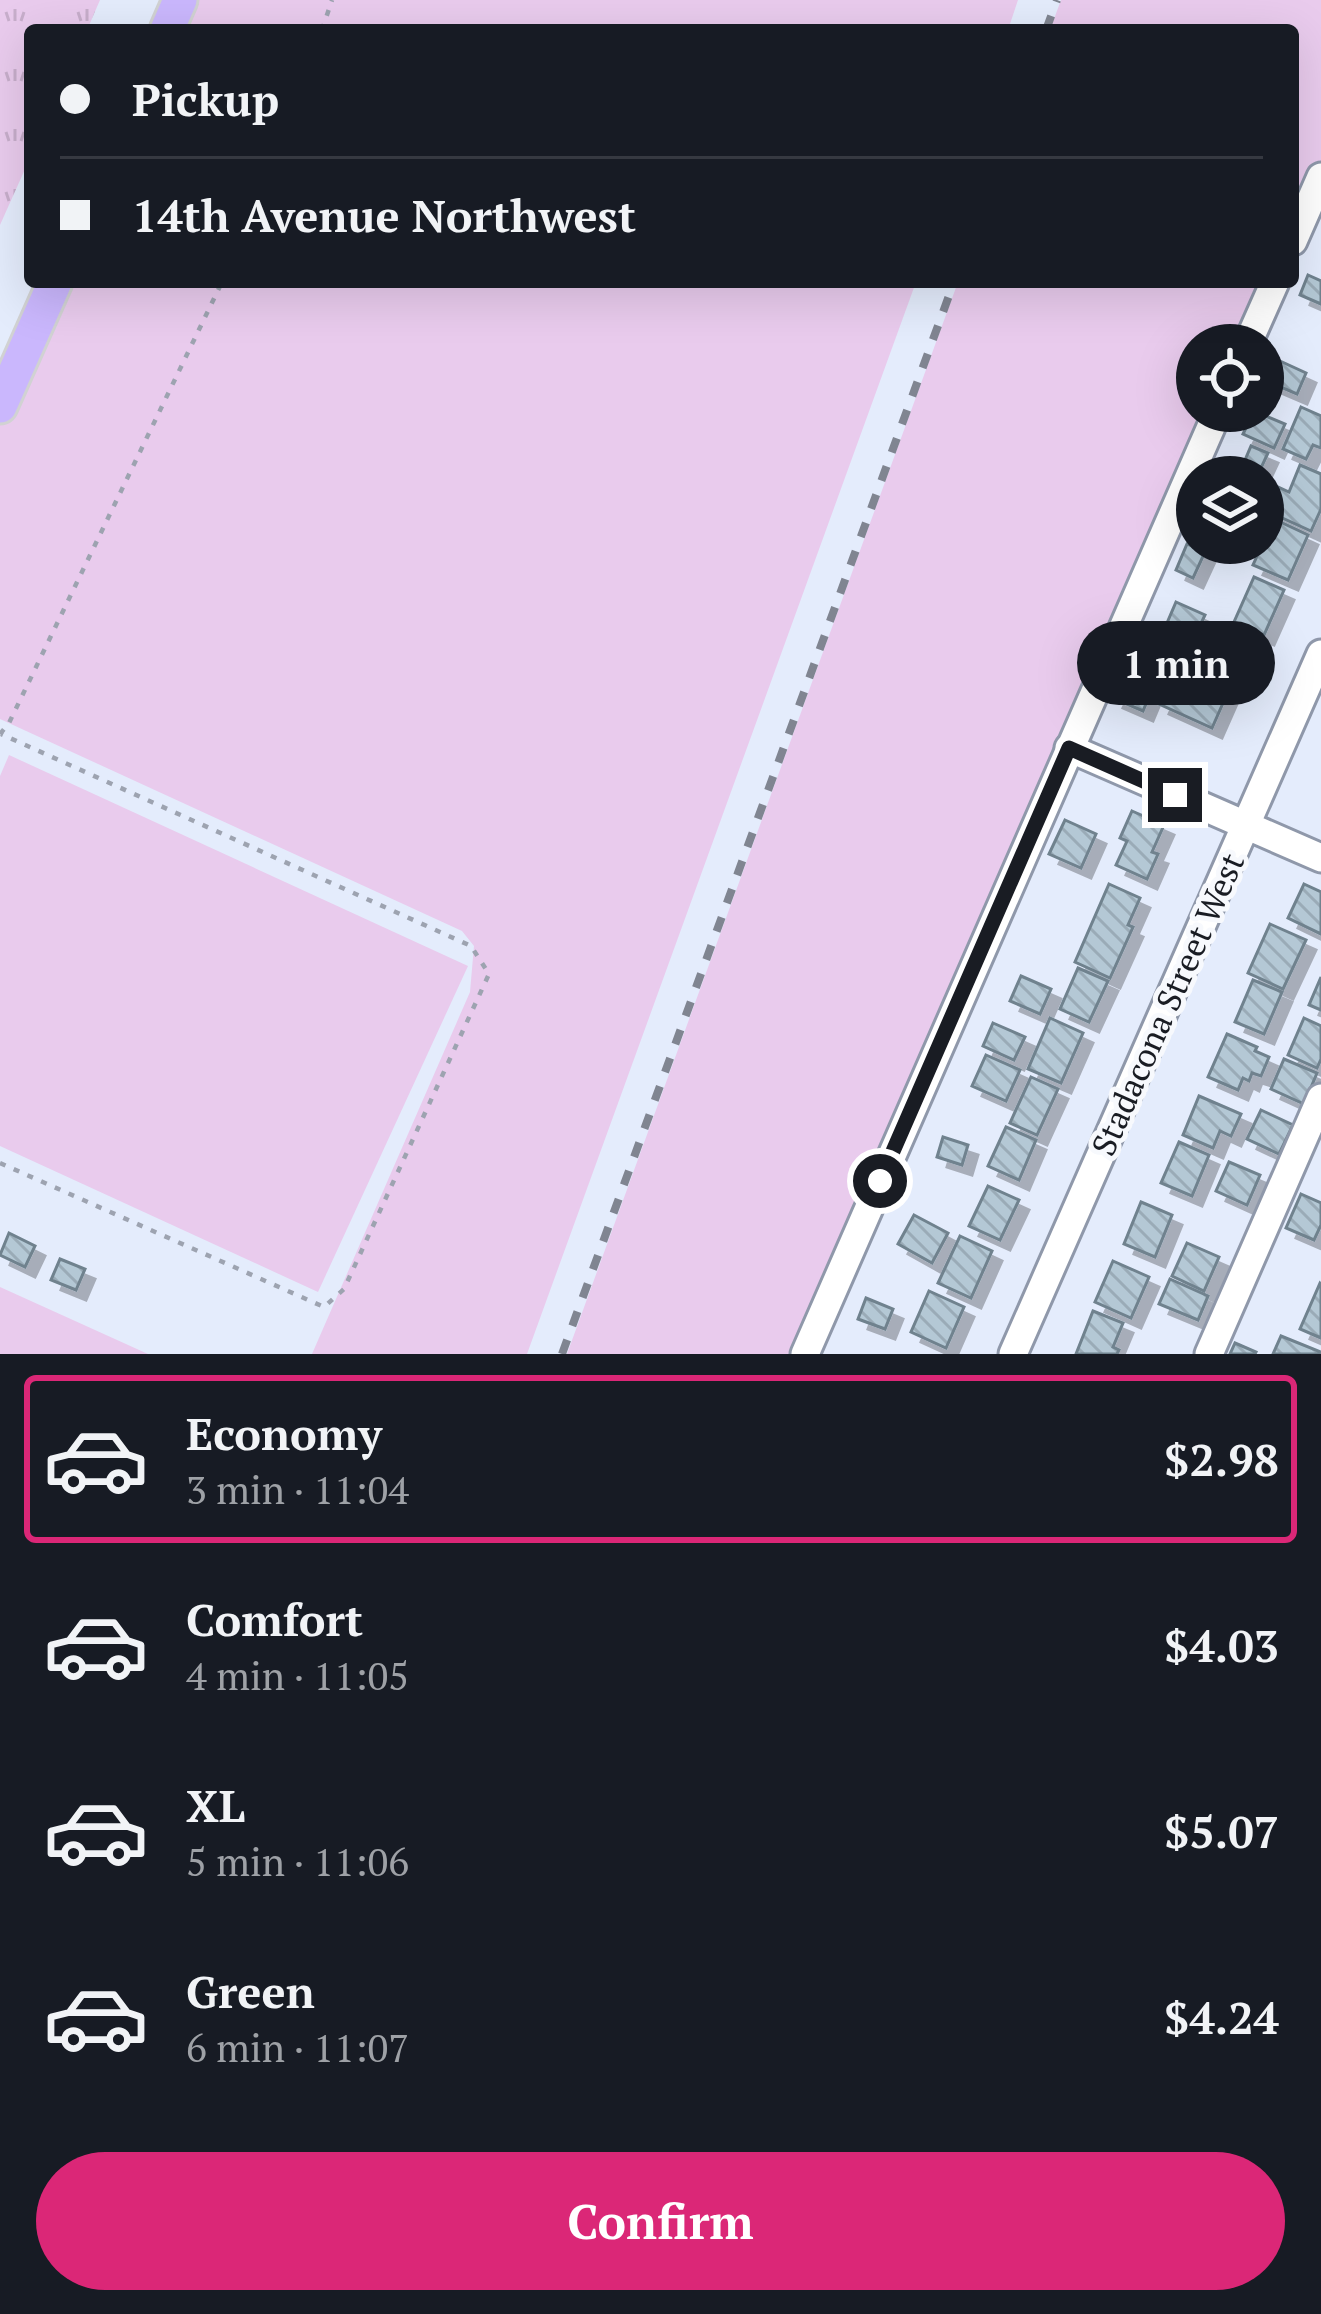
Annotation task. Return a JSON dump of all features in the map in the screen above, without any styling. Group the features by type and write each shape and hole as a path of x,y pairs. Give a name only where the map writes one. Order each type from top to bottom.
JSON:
{"main road":[{"path":"0,406 52,288"}],"street":[{"path":"1299,227 1321,177"},
{"path":"1256,324 1272,288"},
{"path":"805,1354 1209,432"},
{"name":"Stadacona Street West","path":"1013,1354 1321,654"},
{"path":"1069,748 1321,858"},
{"path":"1209,1354 1321,1098"}],"path":[{"path":"0,1163 324,1307 344,1289 489,974 470,946 0,734 219,288"}],"green space":[{"path":"0,0 100,0 90,24 24,24 24,171 0,225"},
{"path":"185,0 1018,0 1010,24 175,24"},
{"path":"1061,0 1321,0 1321,177 1299,227 1299,24 1052,24"},
{"path":"57,288 914,288 527,1354 312,1354 470,992 474,946 462,931 0,719 0,417"},
{"path":"956,288 1272,288 1256,324 1176,324 1176,432 1209,432 1198,456 1176,456 1176,507 805,1354 567,1354"},
{"path":"9,755 468,966 318,1292 0,1146 0,776"},
{"path":"0,1287 148,1354 0,1354"}],"building":[{"path":"1308,275 1321,281 1321,304 1300,295"},
{"path":"1284,363 1306,373 1297,394 1284,388"},
{"path":"1301,407 1321,416 1321,448 1313,445 1306,459 1283,449"},
{"path":"1244,432 1281,432 1274,448"},
{"path":"1251,446 1268,453 1267,456 1247,456"},
{"path":"1300,465 1321,474 1321,509 1311,531 1284,519 1284,490 1289,492"},
{"path":"1284,524 1308,535 1288,580 1253,565 1284,564"},
{"path":"1179,564 1199,564 1193,578 1176,570"},
{"path":"1254,577 1284,590 1264,635 1234,622"},
{"path":"1176,602 1205,615 1192,643 1164,630"},
{"path":"1229,631 1257,644 1238,686 1210,674"},
{"path":"1174,671 1227,694 1212,728 1159,704"},
{"path":"1124,674 1153,687 1143,711 1113,698"},
{"path":"1132,811 1164,825 1147,879 1116,865 1127,841 1120,838"},
{"path":"1065,820 1096,834 1081,868 1049,854"},
{"path":"1109,884 1140,898 1128,925 1133,927 1110,978 1075,962"},
{"path":"1304,884 1321,892 1321,934 1288,918"},
{"path":"1270,924 1306,940 1283,989 1248,973"},
{"path":"1078,968 1108,981 1089,1022 1060,1009"},
{"path":"1021,976 1051,989 1040,1014 1010,1001"},
{"path":"1321,977 1321,1010 1309,1005"},
{"path":"1253,980 1282,992 1264,1034 1235,1022"},
{"path":"1050,1018 1083,1033 1061,1083 1028,1069"},
{"path":"1304,1018 1321,1026 1317,1068 1288,1055"},
{"path":"993,1023 1025,1037 1014,1060 983,1046"},
{"path":"1227,1034 1269,1057 1261,1076 1252,1073 1249,1081 1243,1078 1238,1090 1208,1077"},
{"path":"986,1055 1020,1070 1006,1101 972,1086"},
{"path":"1284,1059 1317,1073 1304,1104 1271,1089"},
{"path":"1031,1077 1058,1089 1037,1135 1010,1123"},
{"path":"1199,1096 1241,1114 1231,1136 1220,1131 1213,1148 1183,1135"},
{"path":"1261,1110 1293,1125 1279,1154 1247,1139"},
{"path":"1006,1127 1036,1140 1019,1180 988,1166"},
{"path":"943,1137 968,1145 962,1165 937,1157"},
{"path":"1179,1142 1209,1155 1192,1196 1161,1183"},
{"path":"1229,1162 1260,1175 1247,1205 1216,1191"},
{"path":"988,1186 1019,1200 1000,1240 969,1226"},
{"path":"1301,1194 1321,1203 1321,1225 1314,1240 1286,1228"},
{"path":"1141,1202 1172,1215 1155,1257 1124,1244"},
{"path":"914,1215 948,1233 932,1263 898,1244"},
{"path":"9,1233 35,1246 25,1267 0,1255"},
{"path":"960,1236 992,1251 971,1298 938,1283"},
{"path":"1187,1243 1219,1257 1204,1291 1172,1276"},
{"path":"60,1259 85,1269 76,1290 51,1280"},
{"path":"1113,1261 1149,1277 1131,1318 1095,1302"},
{"path":"1170,1279 1208,1296 1198,1320 1159,1304"},
{"path":"1321,1284 1321,1338 1300,1329"},
{"path":"929,1291 964,1307 946,1348 911,1332"},
{"path":"866,1298 893,1309 885,1329 858,1319"},
{"path":"1093,1311 1123,1323 1113,1347 1119,1350 1117,1354 1076,1354"},
{"path":"1281,1336 1321,1352 1321,1354 1273,1354"},
{"path":"1235,1343 1256,1352 1230,1354"}],"railway":[{"path":"1048,24 1057,0"},
{"path":"562,1354 952,288"}],"route":[{"path":"880,1181 1069,748 1175,795"}]}
